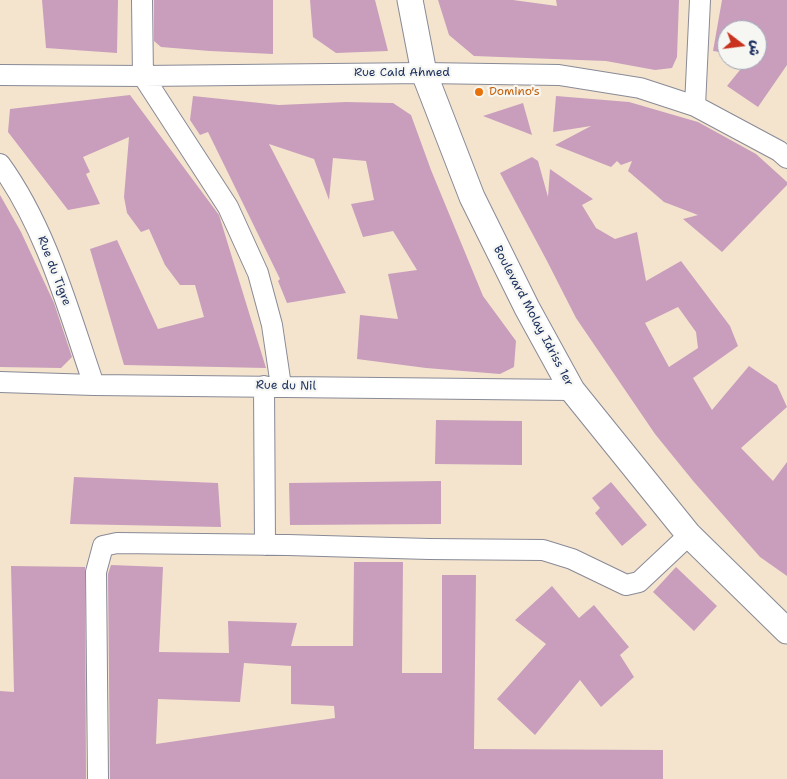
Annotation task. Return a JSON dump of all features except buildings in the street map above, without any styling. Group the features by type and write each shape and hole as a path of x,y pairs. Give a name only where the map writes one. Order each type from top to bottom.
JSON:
{"street":[{"path":"142,0 143,76 228,207 258,273 272,325 272,386 265,545"},
{"name":"Boulevard Molay Idriss 1er","path":"410,0 424,73 472,197 527,308 572,390 689,535 786,629"},
{"path":"695,106 700,0"},
{"name":"Rue Caid Ahmed","path":"0,75 143,76 424,73 559,75 640,88 695,106 784,149"},
{"name":"Rue du Tigre","path":"0,164 16,186 42,239 94,385"},
{"name":"Rue du Nil","path":"0,382 94,385 572,390"},
{"path":"98,779 96,572 103,546 116,543 543,550 572,558 626,585 639,582 689,535"}],"place":[{"name":"Domino's","path":"479,92"}]}
